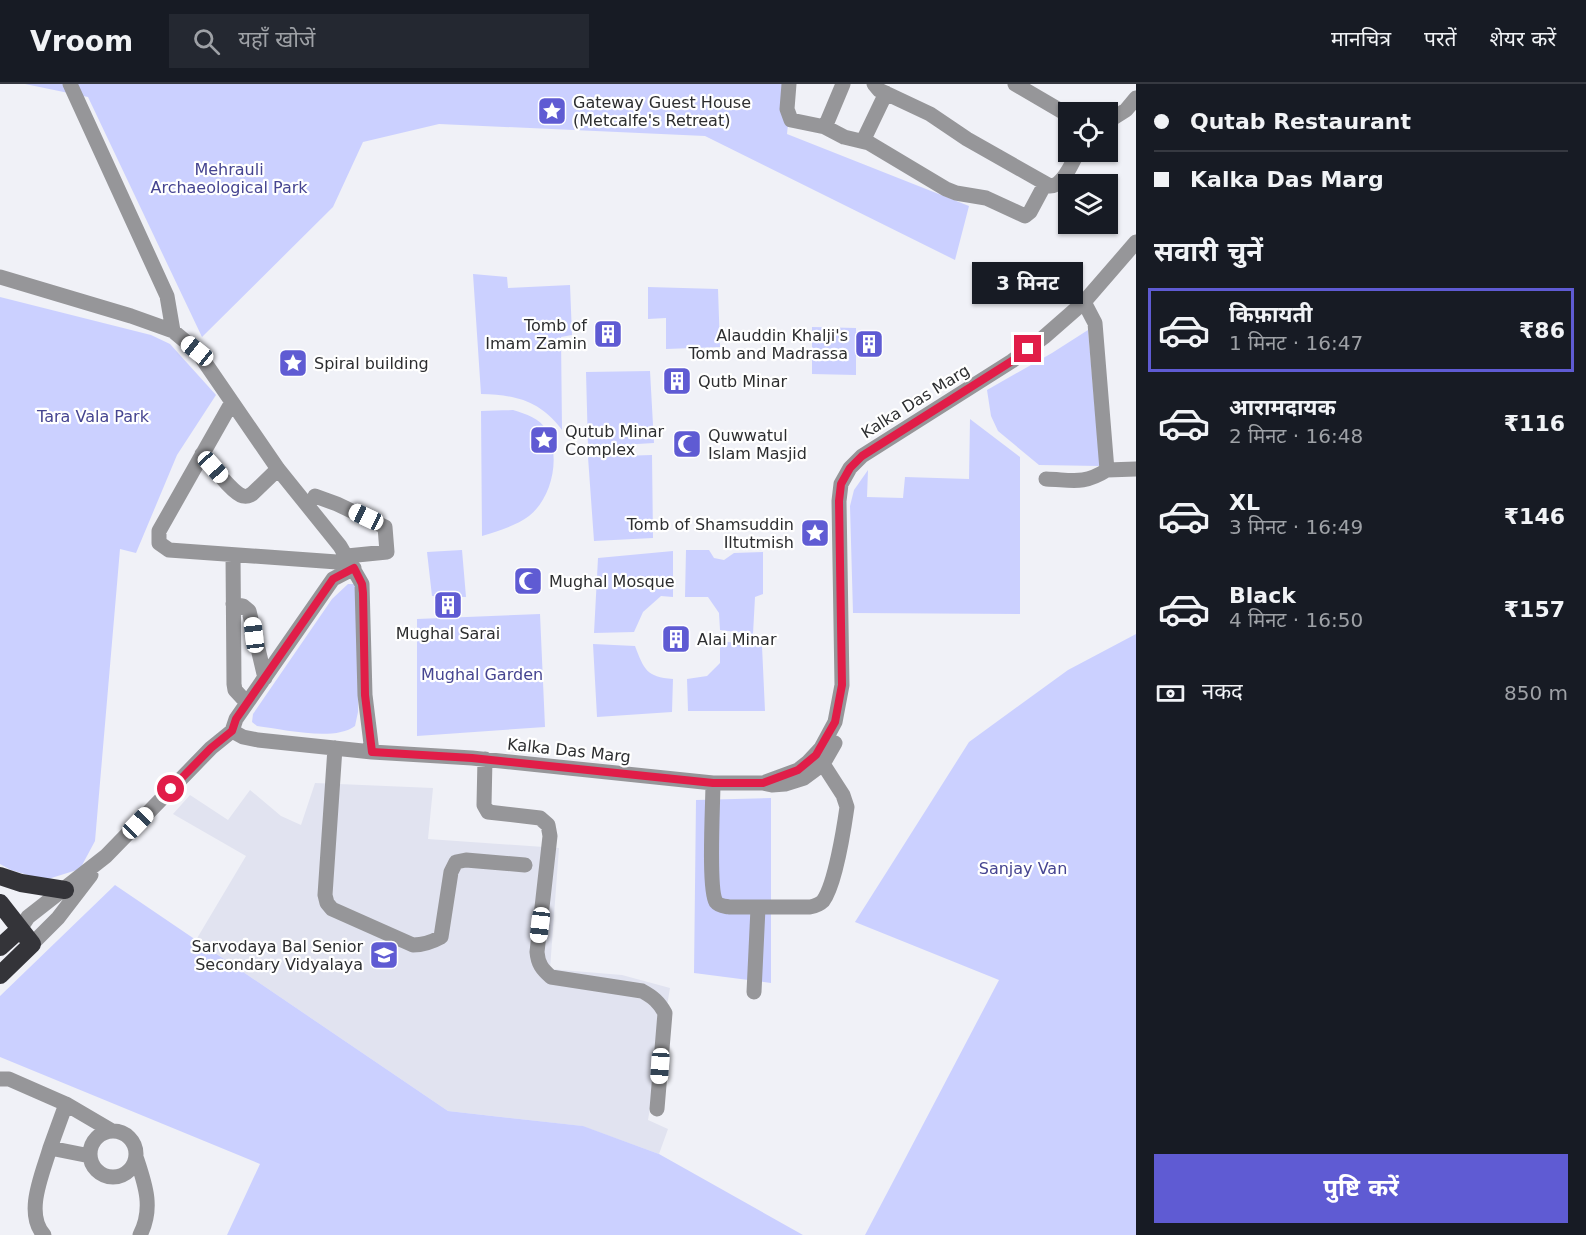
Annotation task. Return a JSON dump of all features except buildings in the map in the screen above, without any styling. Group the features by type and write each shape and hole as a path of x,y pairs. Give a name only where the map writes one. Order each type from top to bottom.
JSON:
{"highway":[{"path":"0,876 21,883 65,890"},
{"path":"0,903 32,944 0,975"},
{"path":"17,958 1,944 20,929"}],"street":[{"path":"70,84 167,296 173,331"},
{"path":"789,84 788,109 791,120 825,127 844,137 869,143 956,193 986,198 1025,216 1030,213 1046,184"},
{"path":"825,127 843,84"},
{"path":"1015,84 1058,109"},
{"path":"862,141 880,89 930,114 967,139 1046,184 1055,186 1061,182 1072,162"},
{"path":"1118,115 1126,110 1136,98"},
{"name":"Kalka Das Marg","path":"232,731 243,737 258,740 372,752 484,759 713,783 772,785 795,782 804,778 823,764 835,742 835,722 842,685 839,501 841,484 850,468 878,444 1012,361 1044,337 1084,302 1136,242"},
{"path":"0,277 131,315 173,331 197,351 278,469 351,562 362,584 365,684 372,752"},
{"path":"1084,302 1095,323 1107,470"},
{"path":"232,402 159,531 159,543 162,547 170,550 351,562 387,552 385,527 332,501 315,496"},
{"path":"202,454 236,492 243,496 252,494 278,469"},
{"path":"1046,479 1084,481 1107,470 1136,469"},
{"path":"233,555 235,690 247,703"},
{"path":"20,929 28,917 106,856 211,748 232,731 236,719 333,579 351,562"},
{"path":"233,604 243,606 249,611 265,678"},
{"name":"Kalka Das Marg","path":"763,783 798,770 808,762 821,748 835,722"},
{"path":"335,748 325,895 332,909 413,945 433,942 441,937 451,872 456,862 466,860 525,865"},
{"path":"484,759 484,805 489,812 540,818 548,825 550,836 537,952 538,962 542,969 551,977 642,991 653,997 665,1013 657,1109"},
{"path":"713,783 712,869 716,902 729,907 810,907 823,900 831,882 847,807 843,795 823,764"},
{"path":"32,944 58,918 106,856"},
{"path":"754,992 758,908"},
{"path":"0,1079 9,1079 66,1104 112,1131 125,1134 130,1138 134,1144 135,1157 145,1184 148,1210 146,1223 140,1235"},
{"path":"44,1235 38,1229 37,1195 50,1148 66,1104"},
{"path":"112,1131 105,1132 93,1142 90,1156 96,1169 109,1176 123,1174 133,1164 135,1157"},
{"path":"50,1148 90,1156"}],"shaded area":[{"name":"Sarvodaya Bal Senior Secondary Vidyalaya","path":"315,783 433,788 428,839 559,848 550,969 622,975 670,988 648,1120 668,1129 659,1154 582,1126 448,1111 196,940 246,856 173,814 190,795 228,820 250,790 281,816 301,825"}],"green space":[{"name":"Mehrauli Archaeological Park","path":"25,84 792,84 787,134 969,206 955,260 705,136 439,124 363,142 333,207 202,337 88,97"},
{"path":"473,274 507,277 508,288 570,285 572,335 561,337 562,430 545,412 527,402 506,396 481,394"},
{"path":"648,287 718,289 720,347 666,349 666,318 648,319"},
{"name":"Tara Vala Park","path":"0,297 151,335 170,344 216,395 177,455 136,553 120,549 95,841 80,869 45,880 11,870 0,864"},
{"path":"812,327 856,328 856,375 812,374"},
{"path":"1088,330 1100,466 1039,465 998,431 991,416 987,390"},
{"path":"650,371 654,443 588,447 586,372"},
{"path":"513,410 537,420 547,431 553,453 552,476 543,499 529,516 482,536 481,411"},
{"path":"970,419 1020,457 1020,614 853,613 850,506 854,490 868,470 867,497 903,498 905,477 969,479"},
{"path":"652,455 653,538 594,541 588,457"},
{"path":"462,550 466,597 432,596 427,552"},
{"path":"686,550 709,550 714,558 724,560 734,553 763,552 763,594 755,597 753,634 720,630 719,613 708,597 685,597"},
{"path":"673,551 673,597 661,596 643,612 634,632 594,633 598,558"},
{"path":"348,584 354,584 361,592 358,712 355,726 346,731 322,734 257,726 252,722 253,714 332,599"},
{"name":"Mughal Garden","path":"540,614 545,727 417,736 417,619"},
{"name":"Sanjay Van","path":"1136,634 1136,1235 865,1235 999,980 855,922 969,742 1068,670"},
{"path":"720,641 762,646 765,711 688,711 687,679 707,676 720,663"},
{"path":"593,644 635,646 641,661 651,674 673,679 672,712 597,717"},
{"path":"771,798 771,983 694,973 696,800"},
{"path":"115,885 448,1111 583,1126 659,1154 803,1235 227,1235 260,1164 0,1057 0,996"}],"place":[{"name":"Gateway Guest House (Metcalfe's Retreat)","path":"552,111"},
{"name":"Tomb of Imam Zamin","path":"608,334"},
{"name":"Alauddin Khalji's Tomb and Madrassa","path":"869,344"},
{"name":"Spiral building","path":"293,363"},
{"name":"Qutb Minar","path":"677,381"},
{"name":"Qutub Minar Complex","path":"544,440"},
{"name":"Quwwatul Islam Masjid","path":"687,444"},
{"name":"Tomb of Shamsuddin Iltutmish","path":"815,533"},
{"name":"Mughal Mosque","path":"528,581"},
{"name":"Mughal Sarai","path":"448,605"},
{"name":"Alai Minar","path":"676,639"},
{"name":"Sarvodaya Bal Senior Secondary Vidyalaya","path":"384,955"}],"route":[{"path":"171,789 211,748 232,731 236,719 333,579 354,568 362,584 363,593 365,695 372,752 472,758 713,783 763,783 798,770 821,748 835,722 840,700 842,685 839,524 841,484 850,468 878,444 1028,349"}]}
